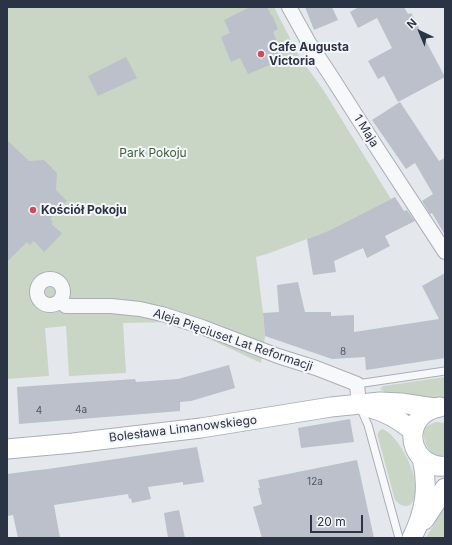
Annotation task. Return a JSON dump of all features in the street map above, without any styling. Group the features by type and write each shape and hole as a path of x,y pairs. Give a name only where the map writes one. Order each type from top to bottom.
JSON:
{"main road":[{"path":"359,405 380,402 439,407"},
{"path":"359,405 382,411 404,423 413,431"},
{"name":"Bolesława Limanowskiego","path":"7,449 201,428 331,407 359,405"},
{"path":"439,407 426,411 415,423 413,441 416,450 422,458 431,464 442,467 445,466"},
{"path":"408,537 422,511 425,499 426,484 422,458"},
{"path":"408,537 445,488"}],"street":[{"name":"1 Maja","path":"289,7 309,43 445,252"},
{"name":"Aleja Pięciuset Lat Reformacji","path":"60,301 66,306 140,308 162,314 202,327 357,384"},
{"path":"357,384 359,405"}],"lane":[{"path":"357,384 445,371"},
{"path":"359,405 368,425 408,537"}],"green space":[{"name":"Park Pokoju","path":"7,7 274,7 299,56 324,91 391,199 328,231 256,257 265,336 261,363 173,322 123,323 126,373 69,376 66,326 45,328 49,376 7,379"},
{"path":"445,377 445,399 400,397 388,394 380,389 383,386"},
{"path":"436,422 445,423 445,455 441,456 432,454 426,444 424,436 425,429 430,424"},
{"path":"382,429 389,433 398,443 406,455 411,468 414,477 415,495 412,503 409,505 402,505 395,500 378,437 378,432"},
{"path":"445,504 445,538 426,538"}],"building":[{"path":"250,7 267,7 278,29 273,32 284,59 248,74 240,58 231,62 221,37 230,33 224,20"},
{"path":"305,7 332,7 338,20 314,30"},
{"path":"359,7 404,7 408,14 411,13 445,77 398,102 384,76 378,79 368,61 392,48 377,18 358,28 350,12"},
{"path":"126,57 137,78 98,96 88,76"},
{"path":"400,102 439,161 445,158 445,235 432,213 430,214 422,201 433,194 415,163 406,169 372,120"},
{"name":"Kościół Pokoju","path":"7,140 29,161 44,160 57,173 56,190 67,201 50,219 53,222 51,224 62,233 55,241 44,252 34,241 30,245 27,242 7,262"},
{"path":"395,197 404,211 407,210 415,221 385,236 390,246 367,258 363,248 334,261 336,272 313,275 307,239 328,231"},
{"path":"445,273 445,358 366,370 365,357 332,359 265,336 263,313 279,312 277,285 298,282 305,312 331,312 331,316 354,315 354,332 439,319 422,286"},
{"path":"229,365 235,388 191,401 180,402 180,411 19,424 17,387 135,379 136,382 178,379"},
{"path":"350,419 354,442 301,448 298,428"},
{"path":"197,447 204,482 183,485 183,482 148,487 151,499 132,503 128,494 54,505 60,538 18,538 13,515 7,516 7,474"},
{"path":"357,460 374,538 262,538 253,507 262,504 258,488 260,488 258,480"},
{"path":"179,510 185,538 168,538 164,513"}],"place":[{"name":"Cafe Augusta Victoria","path":"261,54"},
{"name":"Kościół Pokoju","path":"33,210"}]}
